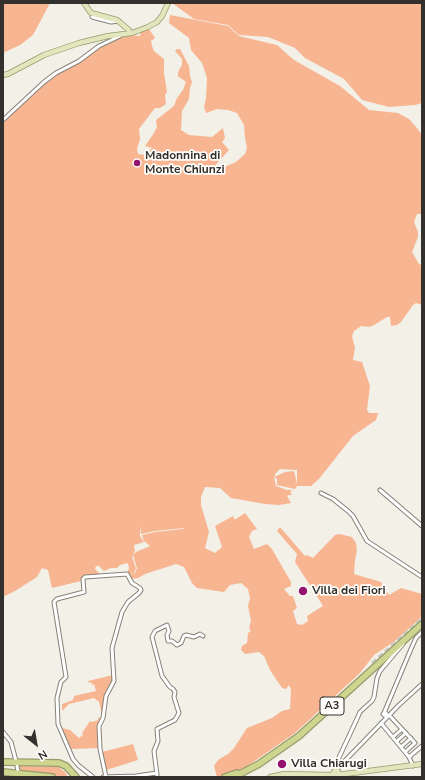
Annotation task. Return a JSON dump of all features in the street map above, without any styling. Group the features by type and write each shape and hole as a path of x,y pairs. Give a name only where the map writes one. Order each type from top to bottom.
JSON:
{"highway":[{"name":"A3","path":"234,777 259,764 299,736 422,625"},
{"name":"A3","path":"225,777 250,766 291,739 373,664"},
{"path":"3,762 55,762 64,765 76,777"},
{"path":"3,766 15,764 56,765 63,768 69,777"},
{"path":"3,772 52,777"}],"main road":[{"path":"84,3 91,13 119,21 130,31"},
{"path":"3,75 8,74 44,55 79,43 140,30 157,22 166,11 168,3"},
{"path":"270,777 284,774 335,774 363,772 422,764"}],"street":[{"path":"92,17 111,22 119,21"},
{"path":"3,120 44,82 56,73 79,61 99,46 113,38 124,35 130,31"},
{"path":"380,490 422,526"},
{"path":"321,493 333,500 353,516 367,541 422,577"},
{"path":"93,777 73,759 58,724 56,698 61,682 66,677 54,600 84,592 83,579 85,577 127,574 132,583 141,590 128,602 122,612 112,648 114,682 106,696 103,718 99,726 100,749 105,777 157,774 154,751 158,742 157,730 175,720 179,713 174,697 175,692 162,676 152,637 155,631 167,625 170,631 167,635 168,640 177,645 181,643 186,635 192,637 200,634 203,636"},
{"path":"335,774 335,766 360,712 372,701 380,671 422,625"},
{"path":"387,714 389,703 411,649 416,638 422,632"},
{"path":"335,774 354,751 381,724 387,714 422,684"},
{"path":"387,714 415,743 405,752"},
{"path":"381,724 397,741 409,757 413,766"},
{"path":"392,737 401,728"},
{"path":"3,732 11,742 16,761"},
{"path":"397,741 406,733"},
{"path":"401,747 411,738"},
{"path":"409,757 422,746"},
{"path":"17,766 18,774"}],"shaded area":[{"path":"3,3 50,3 33,35 20,45 3,53"},
{"path":"172,3 422,3 422,103 389,107 362,100 344,79 305,58 295,48 268,37 239,35 228,25 194,19"},
{"path":"170,15 228,26 239,36 277,45 294,60 340,86 369,110 398,113 409,119 422,135 422,214 417,214 414,222 418,232 418,237 412,252 419,264 422,265 422,305 416,303 413,305 401,322 397,325 391,326 390,317 387,317 369,327 361,326 354,331 352,336 355,348 353,360 362,362 370,386 367,410 369,413 378,413 376,420 353,436 319,479 311,486 297,486 295,489 277,485 277,479 274,477 276,486 287,490 294,490 290,491 292,495 287,496 291,503 279,505 265,504 231,498 220,488 205,487 201,497 201,505 209,532 205,548 215,553 222,547 215,526 233,516 234,519 236,519 245,513 257,529 252,531 249,537 254,549 267,544 272,549 291,582 291,586 284,589 290,596 293,596 297,608 293,611 297,624 302,625 308,621 307,616 323,606 295,562 297,554 277,531 280,527 305,556 307,555 313,558 335,535 339,534 352,537 356,543 357,550 354,574 381,582 389,595 401,588 422,594 422,617 395,641 374,655 360,673 295,733 246,767 217,777 214,766 218,760 234,748 247,728 272,718 282,711 290,709 291,690 289,685 286,689 282,688 270,670 264,656 259,652 245,654 241,650 242,646 247,643 248,633 251,631 249,628 251,621 248,606 250,598 248,589 241,583 230,585 224,592 197,588 192,583 184,567 176,564 145,574 138,578 129,579 127,575 131,574 127,574 129,568 127,563 120,565 117,568 111,568 104,571 99,566 96,566 95,569 101,575 85,576 81,579 81,581 52,588 48,570 42,568 37,577 3,597 3,121 57,73 114,39 124,35 140,36 141,31 149,29 155,38 151,41 154,51 164,59 164,73 167,92 165,95 166,104 160,108 155,108 139,129 140,139 137,149 138,154 145,155 152,148 145,146 157,127 156,120 174,106 177,98 183,90 186,82 178,76 178,72 182,65 182,59 175,51 180,49 189,66 192,82 189,99 182,111 181,130 189,135 212,137 223,128 225,138 222,142 229,150 213,168 227,166 236,162 245,154 247,148 244,125 237,113 228,110 217,109 206,113 204,107 207,78 202,63 191,50 189,38 169,23","holes":["280,469 297,470 297,484 294,471 285,472 274,477","140,526 141,534 155,531 184,528 142,535 144,541 150,546 136,552 133,555 135,551 134,545 144,542 140,536","133,555 137,568 135,573 133,573 136,568 132,557"]},
{"path":"113,675 113,681 104,697 102,715 99,702 94,698 69,704 62,711 62,704 73,700 74,696 96,691 94,684 92,685 91,682 89,683 88,681"},
{"path":"101,717 102,718 98,725 99,748 71,749 62,728 70,730 79,738 83,735 82,733 90,721 96,721"},
{"path":"133,744 138,760 106,770 102,752"},
{"path":"19,766 58,767 65,772 68,777 20,772"}],"tunnel":[{"path":"373,664 422,620"}],"place":[{"name":"Madonnina di Monte Chiunzi","path":"137,163"},
{"name":"Villa dei Fiori","path":"303,591"},
{"name":"Villa Chiarugi","path":"282,764"}]}
